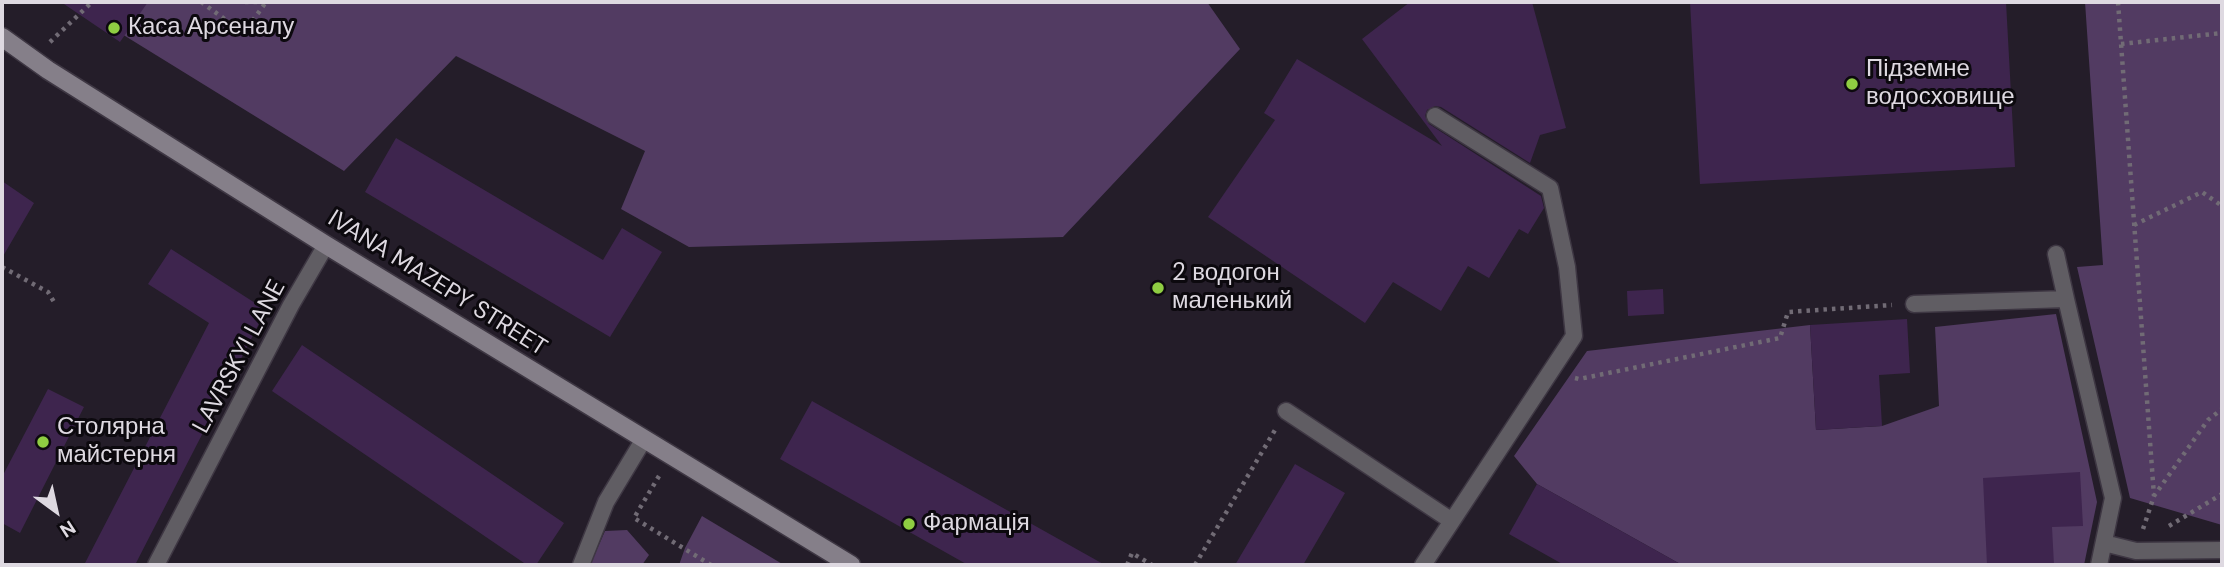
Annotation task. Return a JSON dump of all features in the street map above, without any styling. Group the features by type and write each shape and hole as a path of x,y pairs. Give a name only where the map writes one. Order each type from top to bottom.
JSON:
{"main road":[{"name":"IVANA MAZEPY STREET","path":"2,37 48,70 326,245 851,565"}],"lane":[{"path":"1423,565 1574,336 1567,267 1550,188 1435,116"},
{"name":"LAVRSKYI LANE","path":"156,565 291,305 326,245"},
{"path":"2056,254 2113,498 2099,565"},
{"path":"1914,304 2066,299"},
{"path":"1286,411 1452,521"},
{"path":"581,565 606,502 644,439"},
{"path":"2104,543 2136,551 2222,550"}],"path":[{"path":"50,43 92,2"},
{"path":"201,2 244,33 267,2"},
{"path":"245,2 267,2"},
{"path":"2118,2 2154,496 2208,420 2222,409"},
{"path":"2121,44 2222,33"},
{"path":"2134,225 2202,192 2222,206"},
{"path":"2,267 48,292 54,302"},
{"path":"1551,372 1579,379 1780,338 1788,312 1914,304"},
{"path":"1195,565 1286,411"},
{"path":"671,456 634,518 711,565"},
{"path":"2159,532 2222,494"},
{"path":"1127,565 1132,553 1152,565"}],"shaded area":[{"path":"70,2 1207,2 1240,49 1063,237 689,247 621,209 645,151 456,56 344,171"},
{"path":"2085,2 2222,2 2222,525 2130,498 2077,267 2103,265"},
{"path":"2056,314 2097,502 2084,565 1682,565 1537,484 1514,456 1587,351 1810,325 1816,430 1882,426 1939,406 1935,327"},
{"path":"702,516 784,565 679,565"},
{"path":"627,530 649,555 642,565 590,565 605,531"}],"building":[{"name":"Каса Арсеналу","path":"61,2 148,2 120,42"},
{"path":"1410,2 1532,2 1566,128 1540,135 1530,163 1441,107 1435,106 1427,110 1425,116 1429,124 1541,196 1544,208 1528,234 1519,229 1489,278 1468,266 1441,311 1393,282 1365,323 1208,217 1275,120 1264,113 1297,59 1442,146 1362,39"},
{"name":"Підземне водосховище","path":"1690,2 2006,2 2015,167 1700,184"},
{"path":"396,138 603,260 622,228 662,252 610,337 365,192"},
{"path":"2,181 34,203 2,258"},
{"path":"171,249 266,310 135,565 84,565 209,323 148,284"},
{"path":"1663,289 1664,314 1628,316 1627,291"},
{"path":"1907,319 1910,373 1879,375 1882,426 1816,430 1810,325"},
{"path":"302,345 564,523 536,565 527,565 272,391"},
{"name":"Столярна майстерня","path":"48,389 84,407 20,533 2,523 2,477"},
{"path":"812,401 1105,565 968,565 780,459"},
{"path":"1295,464 1345,493 1303,565 1235,565"},
{"path":"2080,472 2083,526 2052,527 2054,565 1987,565 1983,478"},
{"path":"1537,484 1682,565 1564,565 1509,534"}],"place":[{"name":"Каса Арсеналу","path":"114,28"},
{"name":"Підземне водосховище","path":"1852,84"},
{"name":"2 водогон маленький","path":"1158,288"},
{"name":"Столярна майстерня","path":"43,442"},
{"name":"Фармація","path":"909,524"}]}
